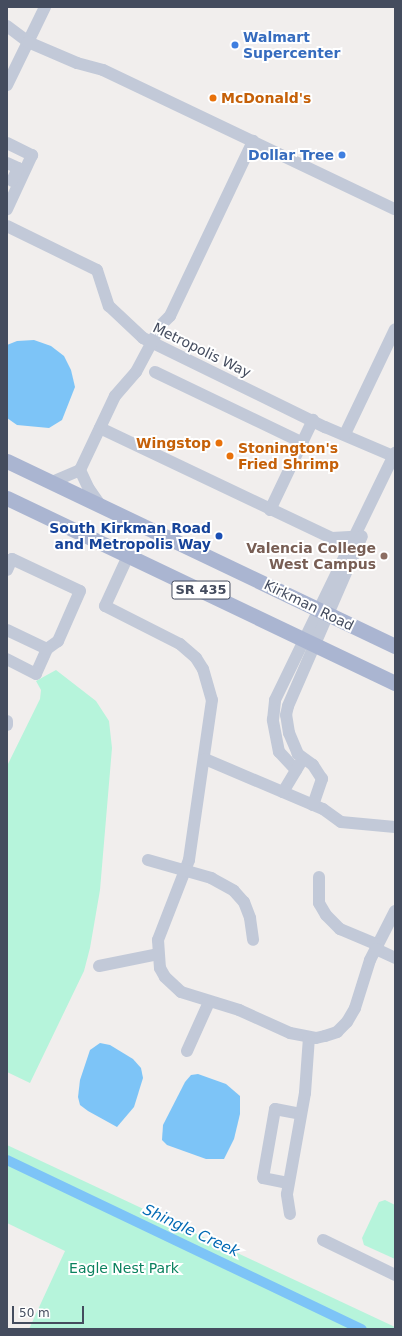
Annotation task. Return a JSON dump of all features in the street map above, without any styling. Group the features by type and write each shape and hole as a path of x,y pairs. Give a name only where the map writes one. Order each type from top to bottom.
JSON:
{"main road":[{"name":"Kirkman Road","path":"7,461 395,646"},
{"name":"SR 435","path":"7,498 395,684"}],"street":[{"path":"7,85 45,7"},
{"path":"7,26 28,42 77,63 103,70 395,209"},
{"path":"52,482 80,470 115,396 136,372 161,325 170,316 254,141"},
{"path":"7,157 10,145 32,156 7,209"},
{"path":"7,163 18,168 7,191"},
{"name":"Metropolis Way","path":"7,226 97,270 109,306 137,334 152,343 313,420 394,454 366,515"},
{"path":"345,434 395,329"},
{"path":"155,372 303,442"},
{"path":"270,510 313,420"},
{"path":"100,428 270,510 332,538 354,537"},
{"path":"80,470 89,489 101,506"},
{"path":"324,612 342,562 366,515"},
{"path":"296,770 279,752 273,712 275,700 309,642 361,540 366,515"},
{"path":"332,538 342,562"},
{"path":"128,556 105,606 180,644 196,658 203,668 212,700 205,759 185,871 162,925 158,940 160,968 173,987 209,1002 265,1021 290,1033 316,1038 337,1032 348,1022 355,1008 377,947 395,911"},
{"path":"7,659 36,674 47,649 58,641 80,591 12,559 8,563"},
{"path":"7,630 47,649"},
{"path":"309,642 286,715 289,733 298,754 320,773 322,779 313,805"},
{"path":"275,700 288,706"},
{"path":"283,792 303,757"},
{"path":"205,759 313,805 341,822 395,827"},
{"path":"148,860 224,883 244,902 250,918 253,940"},
{"path":"319,877 319,903 326,915 340,929 377,947 395,958"},
{"path":"99,966 158,954"},
{"path":"187,1050 209,1002"},
{"path":"290,1214 288,1183 301,1114 309,1037"},
{"path":"288,1183 263,1178 275,1109 301,1114"},
{"path":"323,1240 395,1275"}],"green space":[{"path":"56,670 96,701 109,721 112,748 100,890 90,948 84,971 30,1083 7,1072 7,766 40,699 41,690 36,681"},
{"name":"Eagle Nest Park","path":"7,1145 395,1327 395,1329 29,1329 65,1251 7,1223"},
{"path":"385,1200 395,1205 395,1259 364,1245 362,1238 379,1202"}],"water":[{"path":"34,340 51,346 64,356 71,370 75,387 62,420 49,428 17,425 7,418 7,345 17,341"},
{"path":"100,1043 110,1045 133,1059 141,1068 143,1078 134,1107 117,1127 80,1105 78,1097 80,1080 90,1050"},
{"path":"198,1074 226,1084 240,1096 240,1114 234,1139 224,1159 206,1159 167,1145 162,1140 163,1125 185,1082 191,1075"}],"waterway":[{"name":"Shingle Creek","path":"7,1160 362,1329"}],"place":[{"name":"Walmart Supercenter","path":"235,45"},
{"name":"McDonald's","path":"213,98"},
{"name":"Dollar Tree","path":"342,155"},
{"name":"Wingstop","path":"219,443"},
{"name":"Stonington's Fried Shrimp","path":"230,456"},
{"name":"South Kirkman Road and Metropolis Way","path":"219,536"},
{"name":"Valencia College West Campus","path":"384,556"}]}
